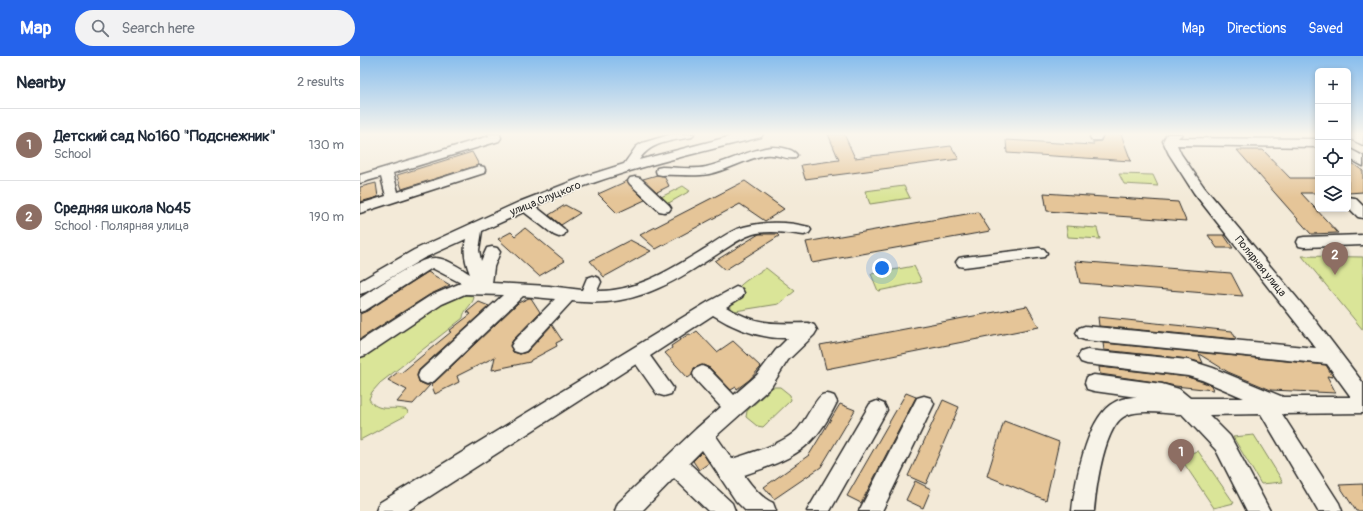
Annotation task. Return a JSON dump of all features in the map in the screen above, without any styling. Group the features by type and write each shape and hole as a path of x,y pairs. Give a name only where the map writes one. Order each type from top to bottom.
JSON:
{"street":[{"path":"360,179 435,155"},
{"path":"630,167 636,155"},
{"name":"улица Слуцкого","path":"360,288 418,254 524,205 591,179 672,155"},
{"path":"662,171 679,170 699,172 718,168 753,155"},
{"name":"Полярная улица","path":"1176,155 1199,190 1306,321 1363,398"},
{"path":"1353,155 1363,162"},
{"path":"360,209 479,170"},
{"path":"386,171 393,198"},
{"path":"635,181 664,208"},
{"path":"1351,202 1363,214"},
{"path":"524,205 559,232"},
{"path":"475,228 471,250 472,259 484,288"},
{"path":"360,350 436,300 463,288 549,292 567,296 599,298 619,295 644,288 670,277 746,231 769,228 804,230"},
{"path":"1304,242 1363,240"},
{"path":"484,288 486,267 492,252"},
{"path":"964,262 1039,253"},
{"path":"360,306 425,265 431,263 437,263 484,288"},
{"path":"587,297 593,282"},
{"path":"427,376 518,291"},
{"path":"387,511 736,293"},
{"path":"520,346 567,296"},
{"path":"626,511 702,435 764,381 782,355 808,330 777,332 764,329 731,317 714,306"},
{"path":"1085,333 1333,357"},
{"path":"638,354 664,388"},
{"path":"1087,357 1188,368 1206,373 1274,405 1331,511"},
{"path":"702,374 734,408"},
{"path":"1094,384 1162,392 1172,395 1187,406 1223,443 1259,511"},
{"path":"728,470 784,451 798,442 806,435 827,402"},
{"path":"870,511 924,404"},
{"path":"1083,511 1084,498 1100,434 1107,420 1118,409 1136,405 1363,405"},
{"path":"818,511 877,410"},
{"path":"702,435 744,493 760,509 765,511"},
{"path":"674,463 724,511"}],"green space":[{"path":"1119,174 1153,175 1158,186 1124,184"},
{"path":"683,186 690,191 667,204 659,198"},
{"path":"904,186 910,198 870,204 865,191"},
{"path":"1066,226 1097,228 1100,239 1068,237"},
{"path":"1302,256 1363,257 1363,330"},
{"path":"914,266 922,282 878,291 871,274"},
{"path":"766,268 795,291 779,304 735,311 731,308 731,301 737,289 748,279"},
{"path":"460,294 466,294 474,297 472,303 463,315 463,318 380,383 372,392 369,399 373,404 381,408 402,409 407,410 408,413 360,440 360,357 438,305"},
{"path":"773,387 780,387 790,395 791,400 763,427 757,426 746,417 747,411"},
{"path":"1254,435 1283,482 1261,484 1233,437"},
{"path":"1198,451 1234,503 1214,508 1179,456"}],"building":[{"path":"461,155 474,155 479,165 402,189 397,175"},
{"path":"837,155 854,155 855,158 877,155 957,155 959,159 805,179 801,165 839,160"},
{"path":"1042,155 1129,155 1131,161"},
{"path":"1242,155 1268,155 1290,178 1315,178 1315,193 1301,193 1315,208 1315,212 1319,212 1338,233 1311,234"},
{"path":"1351,162 1363,171 1363,192 1351,193"},
{"path":"657,175 664,176 669,186 657,192 643,179"},
{"path":"627,181 645,200 617,213 598,194"},
{"path":"745,181 784,209 765,221 740,204 656,249 640,235"},
{"path":"376,183 378,197 360,202 360,187"},
{"path":"1044,193 1178,202 1186,221 1047,211"},
{"path":"565,205 580,213 561,225 549,215"},
{"path":"978,212 990,231 812,263 806,242"},
{"path":"525,228 565,261 539,276 498,239 511,232 515,236"},
{"path":"759,234 777,234 779,236 725,270 715,261"},
{"path":"1208,235 1224,235 1233,248 1217,248"},
{"path":"630,240 651,251 604,277 590,261"},
{"path":"1075,261 1231,273 1243,296 1080,283"},
{"path":"428,272 450,285 429,295 360,339 360,314"},
{"path":"531,298 540,312 513,340 510,345 513,352 520,354 527,352 552,325 562,340 556,343 557,346 531,360 530,362 492,370 495,357 457,376 459,382 435,394 431,384 435,382 518,303"},
{"path":"479,302 489,306 419,370 417,375 419,382 430,385 413,404 397,402 407,390 388,380 398,372 401,373 451,332 449,331 471,314 467,312"},
{"path":"1027,306 1039,327 826,369 820,345"},
{"path":"1098,317 1232,331 1236,339 1099,326"},
{"path":"697,331 717,352 733,341 761,367 749,380 737,389 736,387 731,390 710,368 703,365 694,368 692,375 688,378 665,353 672,348 671,346 689,334 691,335"},
{"path":"1103,343 1326,365 1333,377 1327,376 1336,393 1271,390 1228,372 1199,354 1203,363 1188,359 1104,350"},
{"path":"1099,367 1188,377 1211,385 1213,390 1175,386 1100,374"},
{"path":"906,393 916,397 861,503 847,496"},
{"path":"943,400 959,407 926,484 908,476"},
{"path":"840,404 855,410 821,467 774,499 764,487 809,455"},
{"path":"1004,421 1059,442 1046,500 987,476"},
{"path":"702,452 709,463 699,470 693,461"},
{"path":"915,481 931,489 923,508 906,500"},
{"path":"1363,484 1363,511 1356,511 1339,485"}],"place":[{"name":"Средняя школа №45","path":"1335,275"},
{"name":"Детский сад №160 \"Подснежник\"","path":"1181,472"}]}
